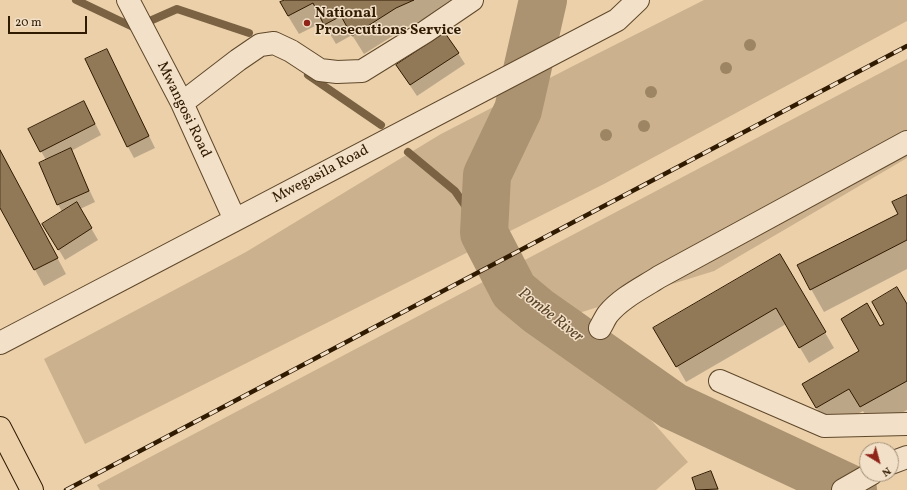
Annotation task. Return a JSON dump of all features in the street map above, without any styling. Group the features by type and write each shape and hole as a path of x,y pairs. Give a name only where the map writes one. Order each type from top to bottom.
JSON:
{"main road":[{"path":"0,428 32,490"}],"street":[{"name":"Mwangosi Road","path":"128,0 182,104 235,220"},
{"path":"182,104 238,60 260,45 274,44 291,50 320,70 337,72 362,71 425,32 472,0"},
{"name":"Mwegasila Road","path":"0,343 616,20 638,0"},
{"path":"616,20 655,0"},
{"path":"600,328 609,314 620,303 659,277 907,142"},
{"path":"720,381 824,426 907,424"},
{"path":"843,490 859,481"}],"shaded area":[{"path":"704,0 907,0 907,21 604,184 85,444 44,359 246,252 441,134"},
{"path":"907,59 907,158 714,271 582,312 581,369 637,404 688,462 656,490 100,490 97,485"}],"building":[{"path":"285,0 414,0 396,8 352,36 341,16 324,25 313,3 288,16 280,2"},
{"path":"445,33 459,53 410,85 396,65"},
{"path":"107,49 149,136 127,147 85,59"},
{"path":"84,101 95,124 40,152 28,129"},
{"path":"71,148 89,191 57,205 39,163"},
{"path":"0,150 58,258 34,270 0,208"},
{"path":"907,195 907,240 810,290 797,265 898,214 892,202"},
{"path":"77,202 92,228 58,250 42,224"},
{"path":"780,254 826,332 799,348 776,308 676,367 653,328"},
{"path":"897,287 907,304 907,381 860,407 849,389 816,408 802,384 859,351 841,319 867,303 880,326 884,324 872,302"},
{"path":"711,471 718,489 696,490 692,478"}],"waterway":[{"path":"76,0 135,28"},
{"name":"Pombe River","path":"543,0 518,110 487,175 484,233 514,291 538,311 673,406 853,490"},
{"path":"152,20 177,9 249,33"},
{"path":"308,75 381,125"},
{"path":"408,152 455,191 484,233"}],"railway":[{"path":"66,490 907,46"}],"place":[{"name":"National Prosecutions Service","path":"307,23"}]}
